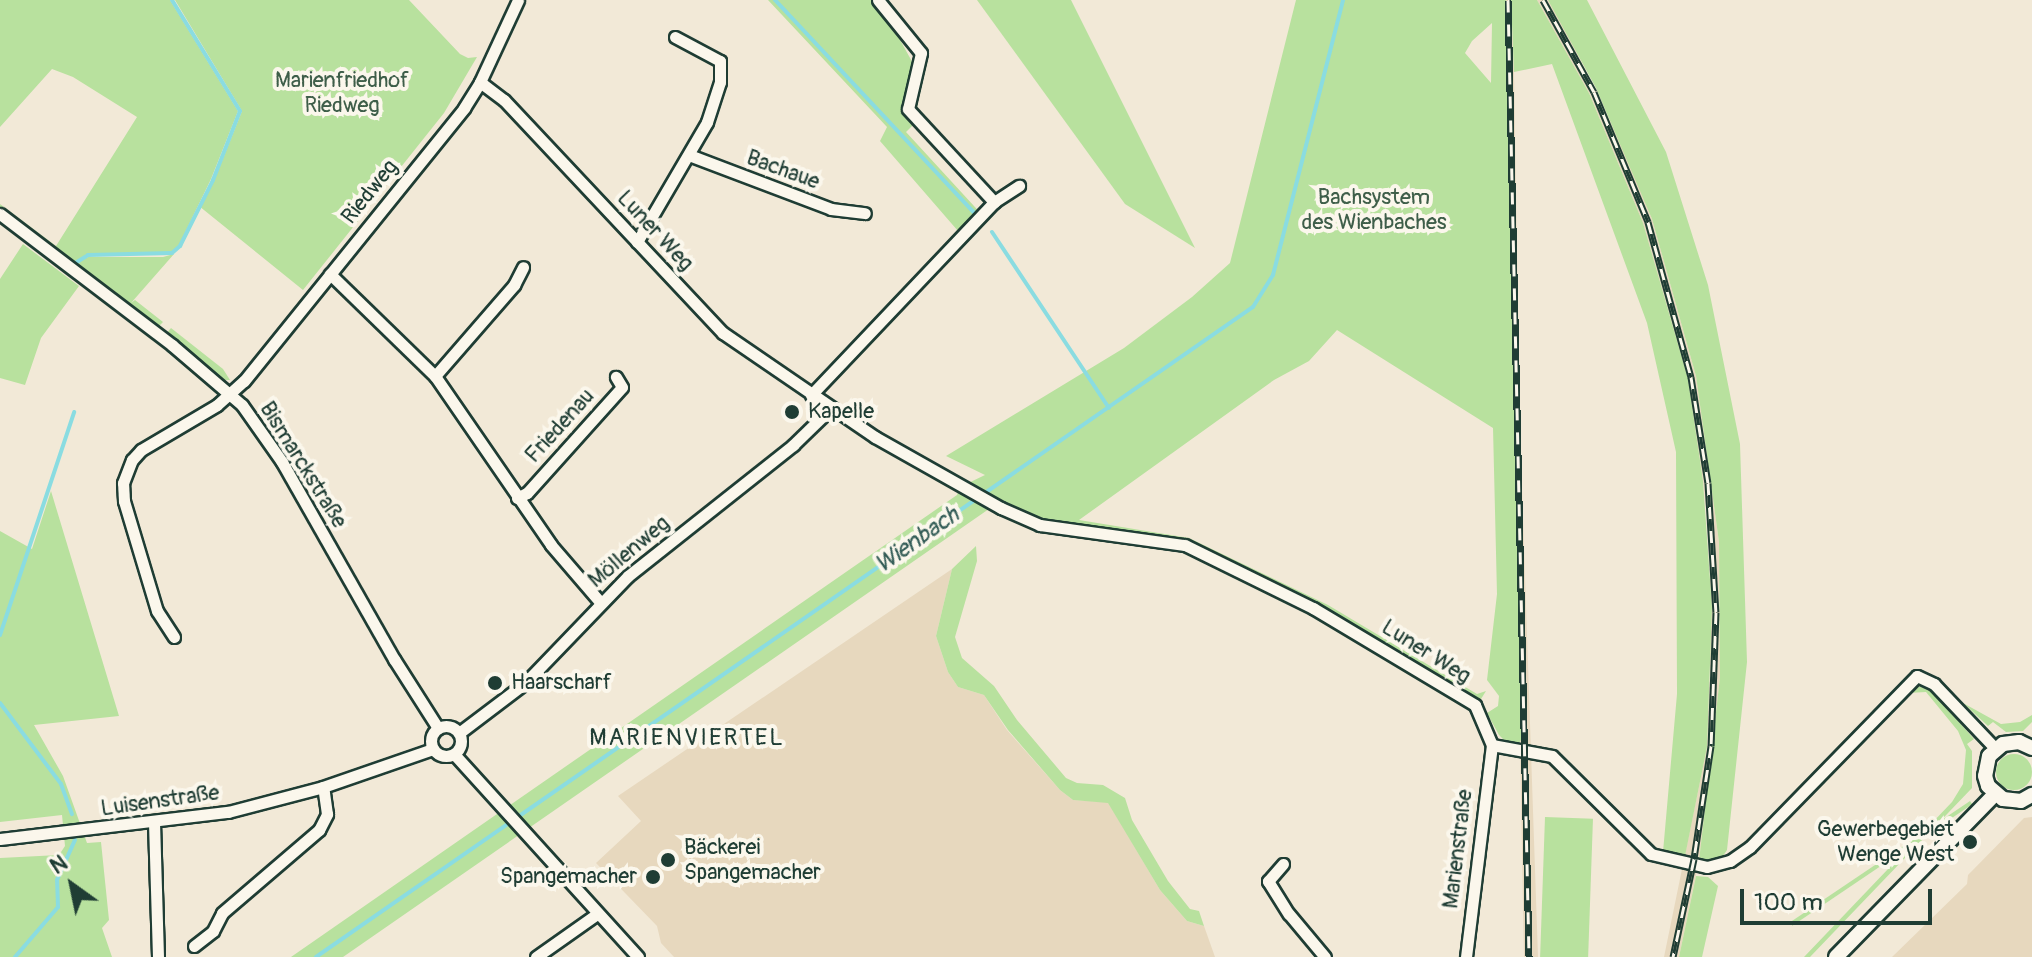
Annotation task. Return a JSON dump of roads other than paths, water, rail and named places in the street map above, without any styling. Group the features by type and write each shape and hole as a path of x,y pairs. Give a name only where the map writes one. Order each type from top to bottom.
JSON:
{"street":[{"name":"Riedweg","path":"174,637 157,611 124,501 123,483 132,460 141,450 230,395 464,108 480,82 518,0"},
{"path":"878,0 921,53 908,109 994,202"},
{"path":"637,242 707,122 720,82 720,61 675,37"},
{"name":"Luner Weg","path":"480,82 504,100 723,333 811,395 993,504 1040,525 1185,545 1313,608 1475,705 1492,745"},
{"name":"Bachaue","path":"689,155 831,209 865,213"},
{"path":"811,395 994,202 1019,186"},
{"name":"Bismarckstraße","path":"0,214 172,345 230,395 261,430 394,659 438,728"},
{"path":"435,376 514,285 523,267"},
{"name":"Friedenau","path":"330,274 435,376 517,498 562,559 600,602"},
{"name":"Friedenau","path":"517,498 527,493 622,387 616,377"},
{"name":"Möllenweg","path":"459,733 525,683 600,602 793,445 831,408"},
{"path":"1492,745 1552,756 1651,854 1707,867 1730,861 1750,847 1917,676 1934,684 1996,749"},
{"path":"449,727 459,733 461,745 454,754 442,756 433,749 432,738 438,728 449,727"},
{"path":"2032,748 2011,742 1996,749 1985,766 1988,786 1995,794 2012,801 2032,795"},
{"name":"Marienstraße","path":"1466,957 1492,745"},
{"name":"Luisenstraße","path":"0,839 228,812 323,787 433,749"},
{"path":"454,754 501,810 638,957"},
{"path":"194,946 213,931 222,913 319,830 327,814 323,787"},
{"path":"1836,957 1995,794"},
{"path":"154,822 158,957"},
{"path":"1283,864 1268,881 1289,914 1325,957"},
{"path":"536,957 597,914"}],"waterway":[{"path":"77,262 88,255 172,253 180,246 213,180 240,111 172,0"},
{"path":"775,0 975,214"},
{"name":"Wienbach","path":"316,957 1253,307 1273,275 1343,0"},
{"path":"992,232 1109,408"},
{"path":"0,635 74,412"},
{"path":"0,703 61,784 72,814"},
{"path":"15,957 58,907 57,880 75,840"}],"railway":[{"path":"1508,0 1529,957"},
{"path":"1543,0 1594,92 1648,222 1691,377 1708,483 1716,612 1711,746 1694,859 1673,957"}],"place":[{"name":"Kapelle","path":"792,412"},
{"name":"Haarscharf","path":"495,683"},
{"name":"Gewerbegebiet Wenge West","path":"1970,842"},
{"name":"Bäckerei Spangemacher","path":"668,860"},
{"name":"Spangemacher","path":"653,877"}],"district":[{"name":"MARIENVIERTEL","path":"687,738"}],"park label":[{"name":"Marienfriedhof Riedweg","path":"342,92"},
{"name":"Bachsystem des Wienbaches","path":"1374,210"}]}
